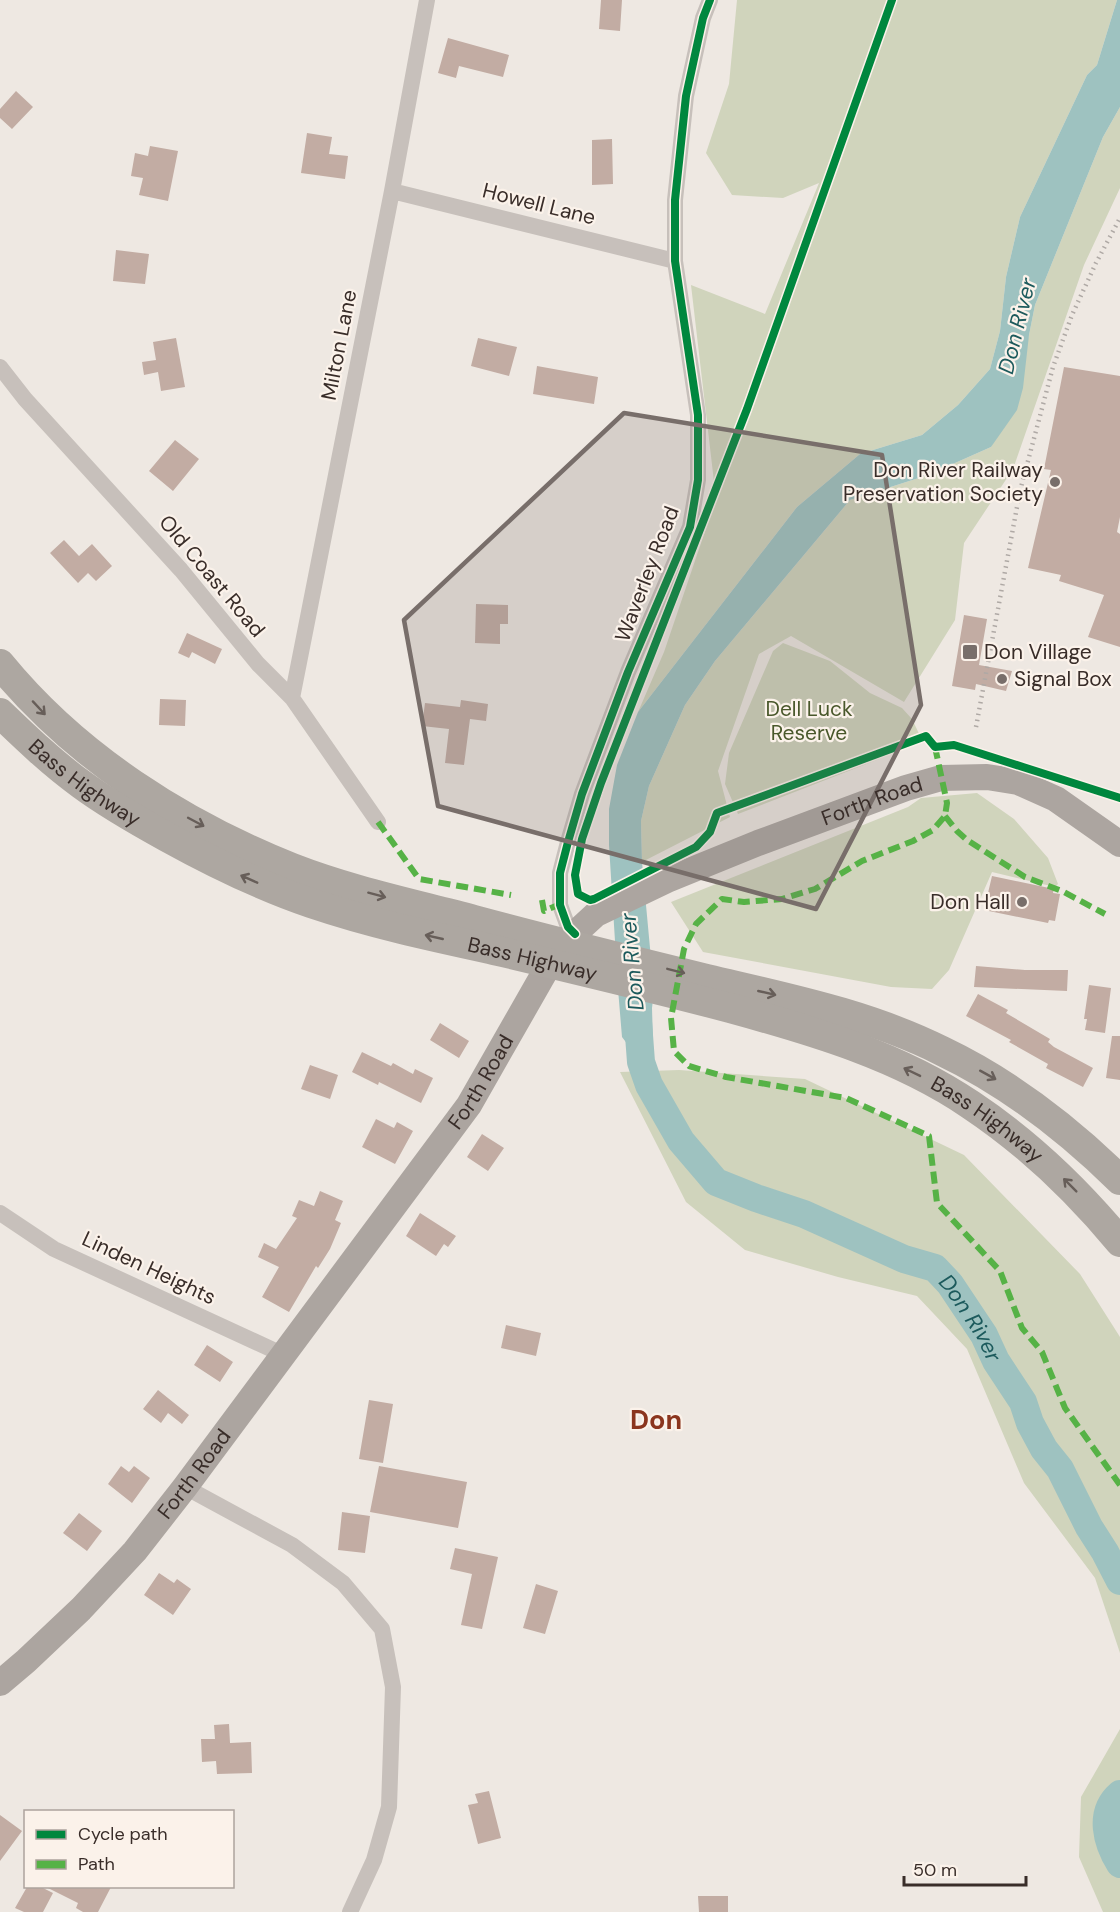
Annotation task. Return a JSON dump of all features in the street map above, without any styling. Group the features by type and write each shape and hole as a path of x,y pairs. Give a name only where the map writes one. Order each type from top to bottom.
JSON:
{"highway":[{"name":"Bass Highway","path":"0,664 47,716 84,749 188,817 229,839 294,868 515,943"},
{"name":"Bass Highway","path":"0,713 39,751 82,785 133,819 223,867 301,900 354,916 515,943 707,990 791,998 900,1032 943,1051 995,1079 1044,1113 1120,1180"},
{"name":"Bass Highway","path":"707,990 784,1023 865,1050 914,1072 970,1104 1052,1167 1091,1206 1116,1238"}],"main road":[{"name":"Forth Road","path":"0,1683 81,1609 135,1551 185,1487 469,1105 558,950 596,914 667,880 906,788 954,776 987,777 1018,782 1039,790 1074,811 1120,844"}],"street":[{"name":"Milton Lane","path":"292,698 428,0"},
{"name":"Waverley Road","path":"575,934 568,927 560,904 560,873 568,842 582,794 628,672 690,526 698,480 698,415 675,261 675,200 687,96 703,18 710,0"},
{"name":"Howell Lane","path":"392,191 675,261"},
{"name":"Old Coast Road","path":"0,367 33,408 181,570 258,664 292,698 378,822"},
{"name":"Linden Heights","path":"0,1213 54,1249 284,1355"},
{"path":"185,1487 292,1545 343,1583 382,1629 393,1687 389,1807 374,1860 350,1912"}],"highlighted area":[{"path":"624,413 882,455 921,705 816,909 438,806 404,620"}],"green space":[{"path":"737,0 1117,0 1097,65 1087,75 1020,217 1006,277 1000,331 990,369 958,405 922,435 860,454 797,507 638,712 664,652 716,499 691,285 765,314 819,183 783,198 732,195 706,153 729,84"},
{"path":"1120,107 1120,188 1084,265 1013,469 964,543 955,620 904,702 791,636 759,654 718,771 730,817 642,862 641,821 649,786 685,705 715,661 850,500 928,475 991,447 1029,335 1035,305 1103,137"},
{"name":"Dell Luck Reserve","path":"783,643 830,661 870,693 902,708 912,719 923,742 738,814 725,784 729,753 773,651"},
{"path":"977,793 1014,819 1048,858 1058,884 1055,887 992,872 949,970 932,989 891,987 703,952 671,902 908,807 921,798"},
{"path":"679,1070 805,1079 964,1155 1080,1274 1120,1337 1120,1653 1095,1578 1024,1483 967,1349 917,1296 838,1277 745,1250 686,1202 620,1072"},
{"path":"1120,1729 1120,1912 1103,1912 1079,1857 1081,1797"}],"water":[{"path":"1117,0 1120,0 1120,107 1103,137 1035,305 1023,388 1017,410 991,447 928,475 850,500 715,661 685,705 649,786 641,821 642,862 654,991 653,1042 641,1062 622,1037 609,845 609,809 617,765 638,712 797,507 860,454 922,435 958,405 990,369 1000,331 1006,277 1020,217 1087,75 1097,65"}],"building":[{"path":"601,0 622,0 620,31 599,29"},
{"path":"448,38 509,55 503,77 459,66 456,78 438,73"},
{"path":"16,91 33,107 12,129 0,118 0,109"},
{"path":"307,133 332,137 329,154 348,156 345,179 301,173"},
{"path":"612,139 613,184 592,185 592,140"},
{"path":"150,146 178,151 168,201 139,195 143,178 131,176 135,153 148,156"},
{"path":"116,250 149,254 145,284 113,281"},
{"path":"176,338 185,387 161,391 158,372 144,375 142,362 156,360 153,342"},
{"path":"478,338 517,347 509,376 471,366"},
{"path":"537,366 598,377 594,404 533,394"},
{"path":"1064,367 1120,376 1120,517 1117,532 1120,534 1120,647 1088,637 1104,595 1059,581 1061,575 1028,568 1051,470 1044,469"},
{"path":"175,440 199,459 173,491 149,471"},
{"path":"64,540 79,556 92,544 112,566 96,581 88,573 78,583 50,553"},
{"path":"476,604 508,605 508,624 500,624 500,644 475,643"},
{"name":"Don Village","path":"964,615 987,619 979,665 1012,671 1006,691 976,684 975,690 952,686"},
{"path":"187,633 222,649 215,664 192,652 189,658 178,653"},
{"path":"160,699 186,700 185,726 159,725"},
{"path":"461,700 488,704 486,721 470,719 464,765 445,763 449,729 422,726 425,703 460,707"},
{"name":"Don Hall","path":"992,876 1054,889 1053,893 1060,894 1055,921 1049,920 1048,923 984,910"},
{"path":"976,966 1025,970 1068,970 1067,991 974,987"},
{"path":"1089,985 1111,988 1105,1033 1085,1030 1087,1019 1084,1019"},
{"path":"978,994 1008,1010 1006,1013 1050,1039 1048,1042 1054,1047 1093,1068 1083,1087 1046,1068 1048,1064 1009,1042 1011,1040 966,1016"},
{"path":"440,1023 469,1041 459,1058 430,1040"},
{"path":"1112,1036 1120,1036 1120,1080 1106,1078"},
{"path":"362,1052 391,1066 393,1063 413,1074 415,1069 433,1078 421,1103 379,1082 378,1085 352,1072"},
{"path":"310,1065 338,1075 330,1099 301,1089"},
{"path":"376,1119 394,1128 397,1122 413,1131 395,1164 362,1147"},
{"path":"482,1134 504,1148 488,1171 467,1157"},
{"path":"320,1191 343,1201 335,1220 341,1223 330,1249 318,1268 316,1266 289,1312 262,1297 279,1267 258,1257 264,1243 276,1249 297,1218 292,1216 299,1200 314,1206"},
{"path":"420,1213 456,1236 448,1247 444,1244 436,1256 406,1236"},
{"path":"506,1325 541,1333 536,1356 501,1348"},
{"path":"207,1345 233,1362 220,1382 194,1365"},
{"path":"158,1390 189,1415 182,1424 168,1413 161,1423 143,1409"},
{"path":"369,1400 393,1404 383,1463 359,1459"},
{"path":"121,1466 129,1472 134,1466 150,1478 132,1503 108,1484"},
{"path":"379,1466 467,1482 458,1528 370,1512"},
{"path":"342,1512 370,1516 365,1553 338,1550"},
{"path":"79,1513 102,1531 87,1551 63,1533"},
{"path":"455,1548 498,1557 482,1629 461,1625 472,1574 450,1569"},
{"path":"159,1573 174,1583 177,1579 191,1589 173,1615 144,1595"},
{"path":"536,1584 558,1591 545,1634 523,1628"},
{"path":"229,1724 230,1743 251,1742 252,1773 217,1774 216,1761 202,1762 201,1739 215,1739 214,1725"},
{"path":"489,1791 501,1838 478,1844 468,1805 478,1803 475,1794"},
{"path":"0,1815 22,1831 0,1861"},
{"path":"26,1888 43,1888 53,1893 43,1912 24,1912 15,1908"},
{"path":"48,1888 110,1888 98,1912 83,1912 76,1908 78,1903"},
{"path":"698,1896 728,1896 728,1912 699,1912"}],"waterway":[{"name":"Don River","path":"638,1022 641,1062 649,1085 681,1141 716,1182 804,1214 904,1259 935,1268 950,1284 984,1335 996,1361 1023,1402 1030,1423 1044,1449 1060,1469 1089,1527 1120,1581"},
{"name":"Don River","path":"1120,1794 1113,1802 1107,1819 1108,1838 1120,1864"}],"railway":[{"path":"976,727 1020,491 1053,367 1072,315 1120,218"}],"marked path":[{"path":"935,747 947,803 945,816 933,830 913,841 862,861 815,889 782,899 744,902 722,899 696,924 684,949 671,1018 674,1051 689,1066 726,1077 846,1098 929,1136 937,1203 1000,1271 1022,1328 1042,1352 1065,1408 1120,1485"},
{"path":"945,816 967,840 1025,877 1062,891 1105,914"},
{"path":"378,822 419,879 511,895"},
{"path":"542,900 544,911 563,903"}],"cycle path":[{"path":"575,934 568,927 560,905 560,873 568,842 582,794 628,672 690,527 698,480 698,415 675,261 675,200 686,96 703,18 710,0"},
{"path":"892,0 747,409 601,783 582,839 575,875 578,894 590,900 594,899 696,847 710,832 717,813 926,736 935,747 954,745 1120,798"}],"place":[{"name":"Don River Railway Preservation Society","path":"1055,482"},
{"name":"Don Village","path":"970,652"},
{"name":"Signal Box","path":"1002,679"},
{"name":"Don Hall","path":"1022,902"}],"district":[{"name":"Don","path":"656,1419"}]}
